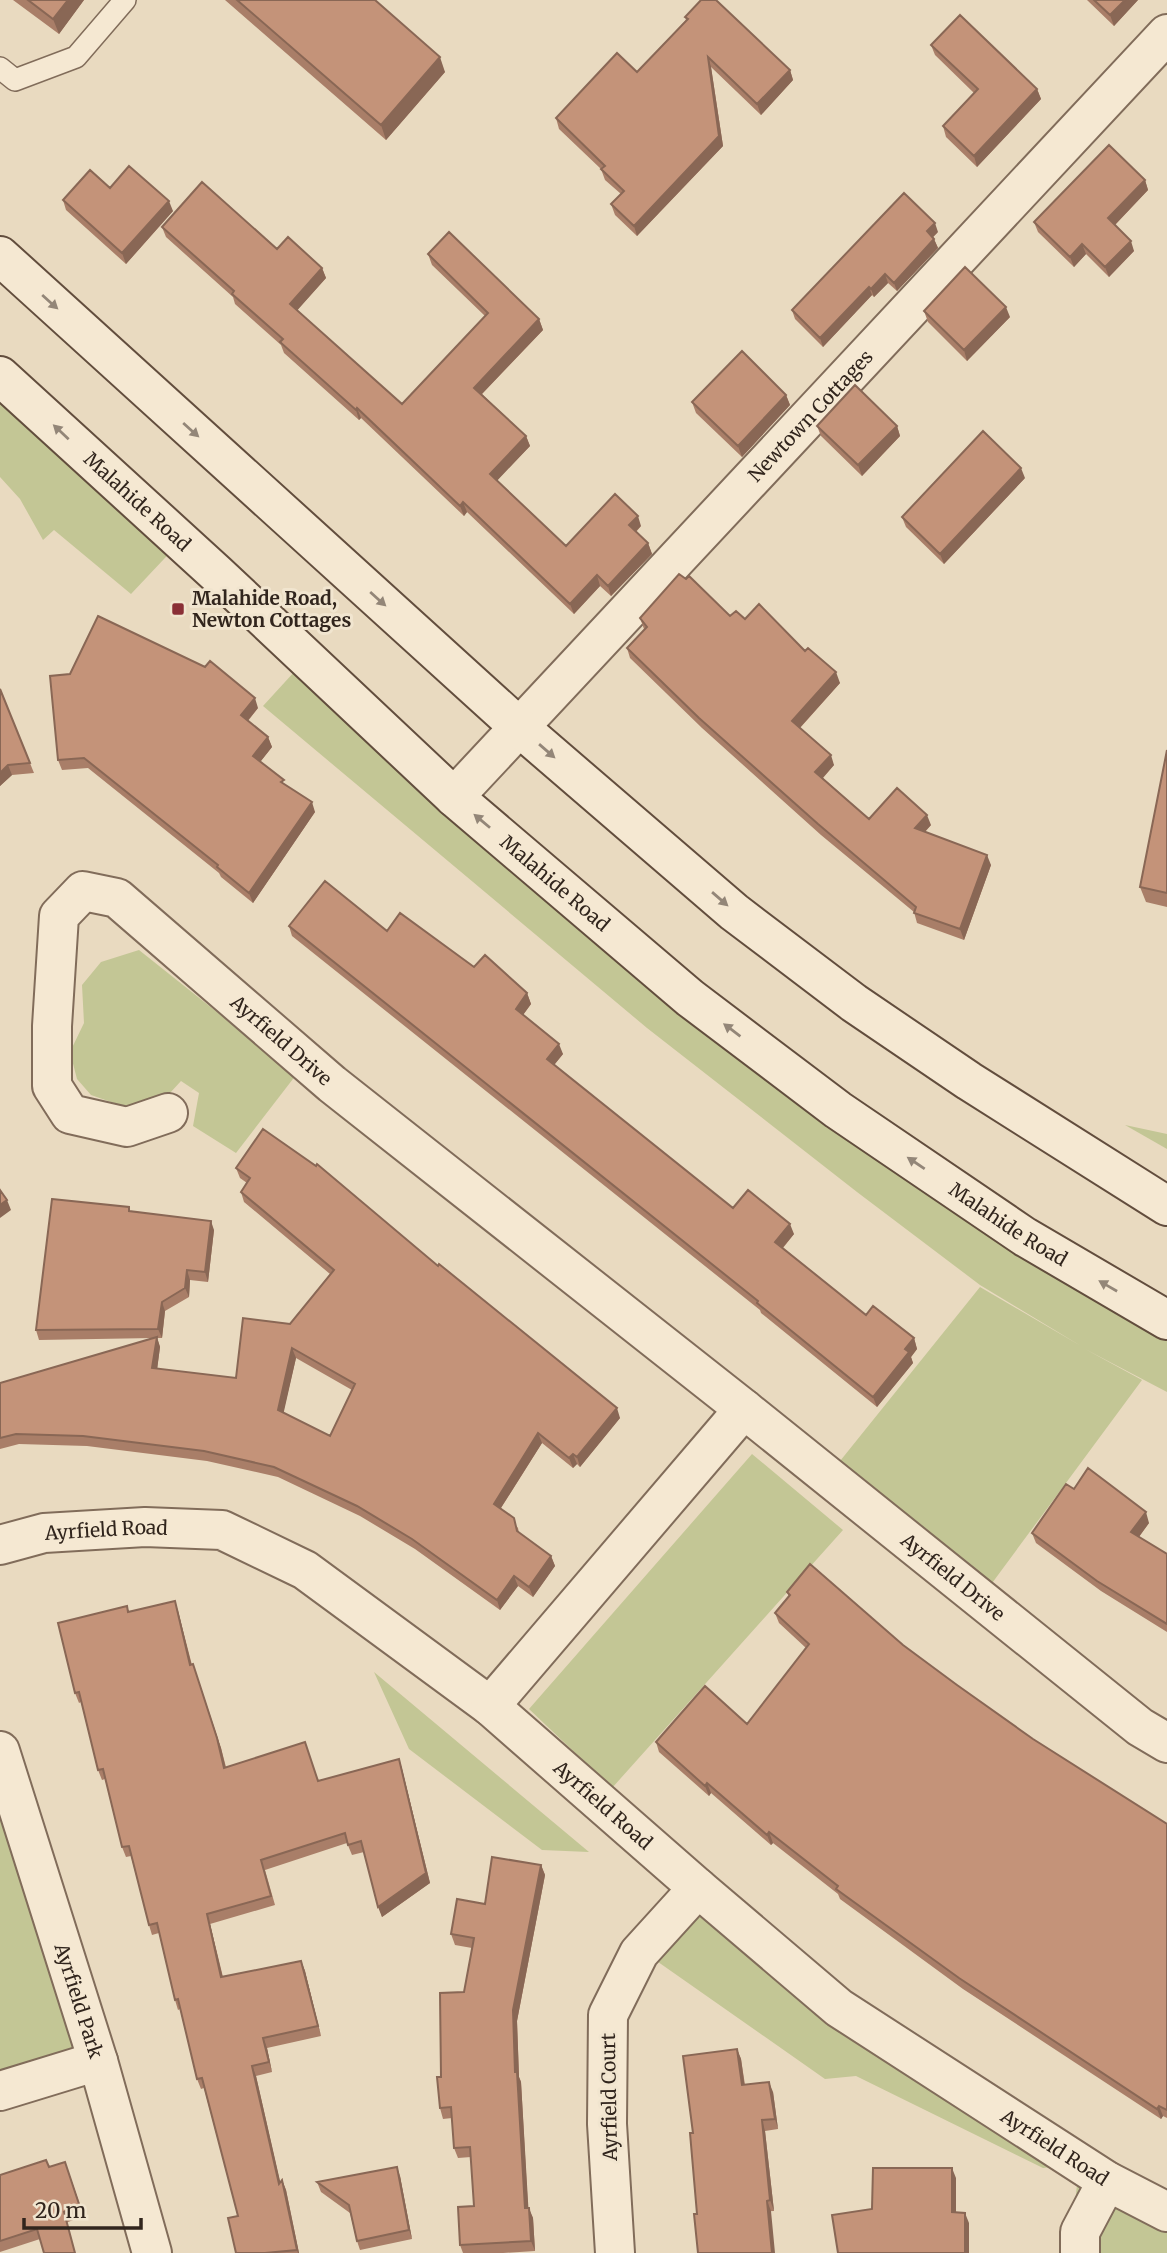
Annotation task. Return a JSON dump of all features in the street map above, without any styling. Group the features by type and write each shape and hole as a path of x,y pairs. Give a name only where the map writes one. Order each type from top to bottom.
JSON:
{"street":[{"name":"Newtown Cottages","path":"454,797 1167,34"},
{"path":"0,256 519,727 734,912 854,1003 969,1081 1167,1206"},
{"name":"Malahide Road","path":"0,376 217,574 454,797 691,998 838,1110 1025,1237 1167,1320"},
{"name":"Ayrfield Drive","path":"168,1113 127,1127 70,1114 51,1086 59,916 83,891 117,898 332,1084 744,1409 1140,1727 1167,1743"},
{"path":"1091,1158 1167,1192"},
{"path":"491,1706 744,1409"},
{"name":"Ayrfield Road","path":"0,1545 44,1533 145,1527 222,1530 305,1570 491,1706 839,2008 1108,2180 1167,2211"},
{"name":"Ayrfield Park","path":"0,1751 98,2061 152,2253"},
{"name":"Ayrfield Court","path":"615,2253 607,2124 608,2015 639,1952 698,1888"},
{"path":"0,2091 98,2061"},
{"path":"1080,2253 1080,2232 1108,2180"}],"lane":[{"path":"0,68 15,80 76,57 125,0"}],"green space":[{"path":"0,376 180,542 131,594 54,530 43,540 20,499 0,477"},
{"path":"306,659 690,998 1167,1321 1167,1392 1085,1349 1142,1380 981,1598 828,1476 980,1287 1081,1346 980,1285 647,1028 263,706"},
{"path":"139,950 296,1075 236,1153 193,1126 199,1093 181,1081 158,1106 131,1109 91,1095 77,1079 70,1052 84,1023 82,985 101,962"},
{"path":"1125,1125 1167,1134 1167,1149"},
{"path":"752,1454 843,1530 612,1788 529,1709"},
{"path":"374,1672 589,1852 542,1850 409,1749"},
{"path":"0,1757 93,2058 0,2088"},
{"path":"698,1888 1076,2164 1043,2168 856,2076 825,2079 641,1950"},
{"path":"1079,2166 1167,2212 1167,2253 1072,2253"}],"building":[{"path":"28,0 68,0 53,19"},
{"path":"237,0 375,0 440,57 381,125"},
{"path":"701,0 716,0 790,70 757,104 708,57 719,136 634,226 611,204 624,191 601,169 605,166 556,118 617,53 637,72 688,19 685,17"},
{"path":"1094,0 1125,0 1110,15"},
{"path":"960,15 1037,89 974,156 943,126 978,89 931,45"},
{"path":"1109,145 1145,180 1108,218 1131,241 1105,267 1082,244 1070,257 1034,222"},
{"path":"129,166 169,201 122,253 63,200 90,170 110,188"},
{"path":"202,182 277,249 288,237 322,268 290,304 402,404 488,313 428,254 449,232 539,319 474,388 526,436 490,474 566,546 615,494 638,516 629,525 648,543 608,586 597,575 570,604 463,502 460,506 357,408 356,410 280,342 283,339 232,294 234,291 162,227"},
{"path":"904,193 935,223 927,231 934,239 894,283 885,274 820,338 792,310"},
{"path":"965,267 1006,307 964,350 924,311"},
{"path":"742,351 786,395 738,446 692,402"},
{"path":"855,385 897,426 858,465 817,426"},
{"path":"983,431 1021,468 940,554 902,517"},
{"path":"679,574 686,579 689,576 730,616 736,611 745,619 759,604 805,651 808,648 836,672 792,721 831,755 815,772 869,819 897,788 927,815 915,828 987,855 960,929 914,913 916,907 699,718 627,648 647,627 640,618"},
{"path":"98,616 205,667 210,661 255,698 241,715 268,737 253,756 284,780 281,782 312,802 249,893 84,758 58,760 50,676 70,674"},
{"path":"0,689 30,763 8,765 0,773"},
{"path":"1167,750 1167,893 1140,887"},
{"path":"325,881 387,931 400,913 474,967 485,955 527,993 516,1009 559,1044 547,1059 733,1208 748,1190 790,1224 775,1242 866,1315 873,1306 914,1338 905,1349 909,1352 873,1397 757,1303 758,1301 289,926"},
{"path":"263,1129 316,1166 317,1164 438,1266 439,1264 617,1408 577,1457 573,1454 569,1458 538,1433 494,1504 514,1518 517,1531 551,1556 529,1587 514,1576 497,1600 412,1539 357,1506 274,1467 204,1451 83,1436 16,1434 0,1438 0,1383 157,1337 152,1368 236,1378 243,1318 290,1324 334,1270 241,1192 250,1178 236,1168","holes":["292,1348 355,1384 330,1436 278,1410"]},
{"path":"0,1190 7,1200 0,1205"},
{"path":"52,1199 129,1207 129,1211 211,1221 205,1272 187,1270 185,1288 162,1302 158,1329 36,1330"},
{"path":"1088,1468 1146,1512 1131,1532 1167,1554 1167,1624 1097,1581 1032,1533 1066,1484 1074,1489"},
{"path":"810,1564 903,1645 957,1685 1033,1739 1167,1824 1167,2110 1159,2106 1157,2109 959,1978 836,1889 838,1886 769,1832 767,1835 707,1783 705,1786 656,1742 705,1686 747,1724 809,1644 775,1613 790,1595 787,1592"},
{"path":"175,1601 190,1665 193,1664 224,1768 305,1742 318,1781 399,1759 426,1873 378,1907 361,1841 348,1845 345,1833 261,1860 271,1896 207,1914 221,1977 301,1961 318,2026 263,2038 269,2062 252,2066 297,2250 236,2253 228,2218 238,2216 202,2078 197,2079 157,1923 149,1925 129,1846 122,1847 103,1769 98,1770 79,1692 75,1693 58,1623 127,1606 128,1612"},
{"path":"492,1857 541,1865 513,2010 525,2208 529,2208 531,2241 460,2245 458,2207 474,2206 470,2147 454,2148 451,2107 440,2108 437,2077 441,2077 440,1993 464,1992 474,1938 451,1934 457,1899 485,1904"},
{"path":"737,2049 742,2085 769,2082 775,2119 762,2120 772,2253 698,2253 690,2133 693,2133 683,2056"},
{"path":"46,2160 49,2167 65,2162 80,2207 64,2212 75,2253 44,2253 37,2229 0,2241 0,2175"},
{"path":"397,2167 409,2230 357,2241 349,2205 317,2182"},
{"path":"873,2168 952,2168 952,2212 965,2213 965,2253 838,2253 832,2215 872,2209"}],"place":[{"name":"Malahide Road, Newton Cottages","path":"178,609"}]}
